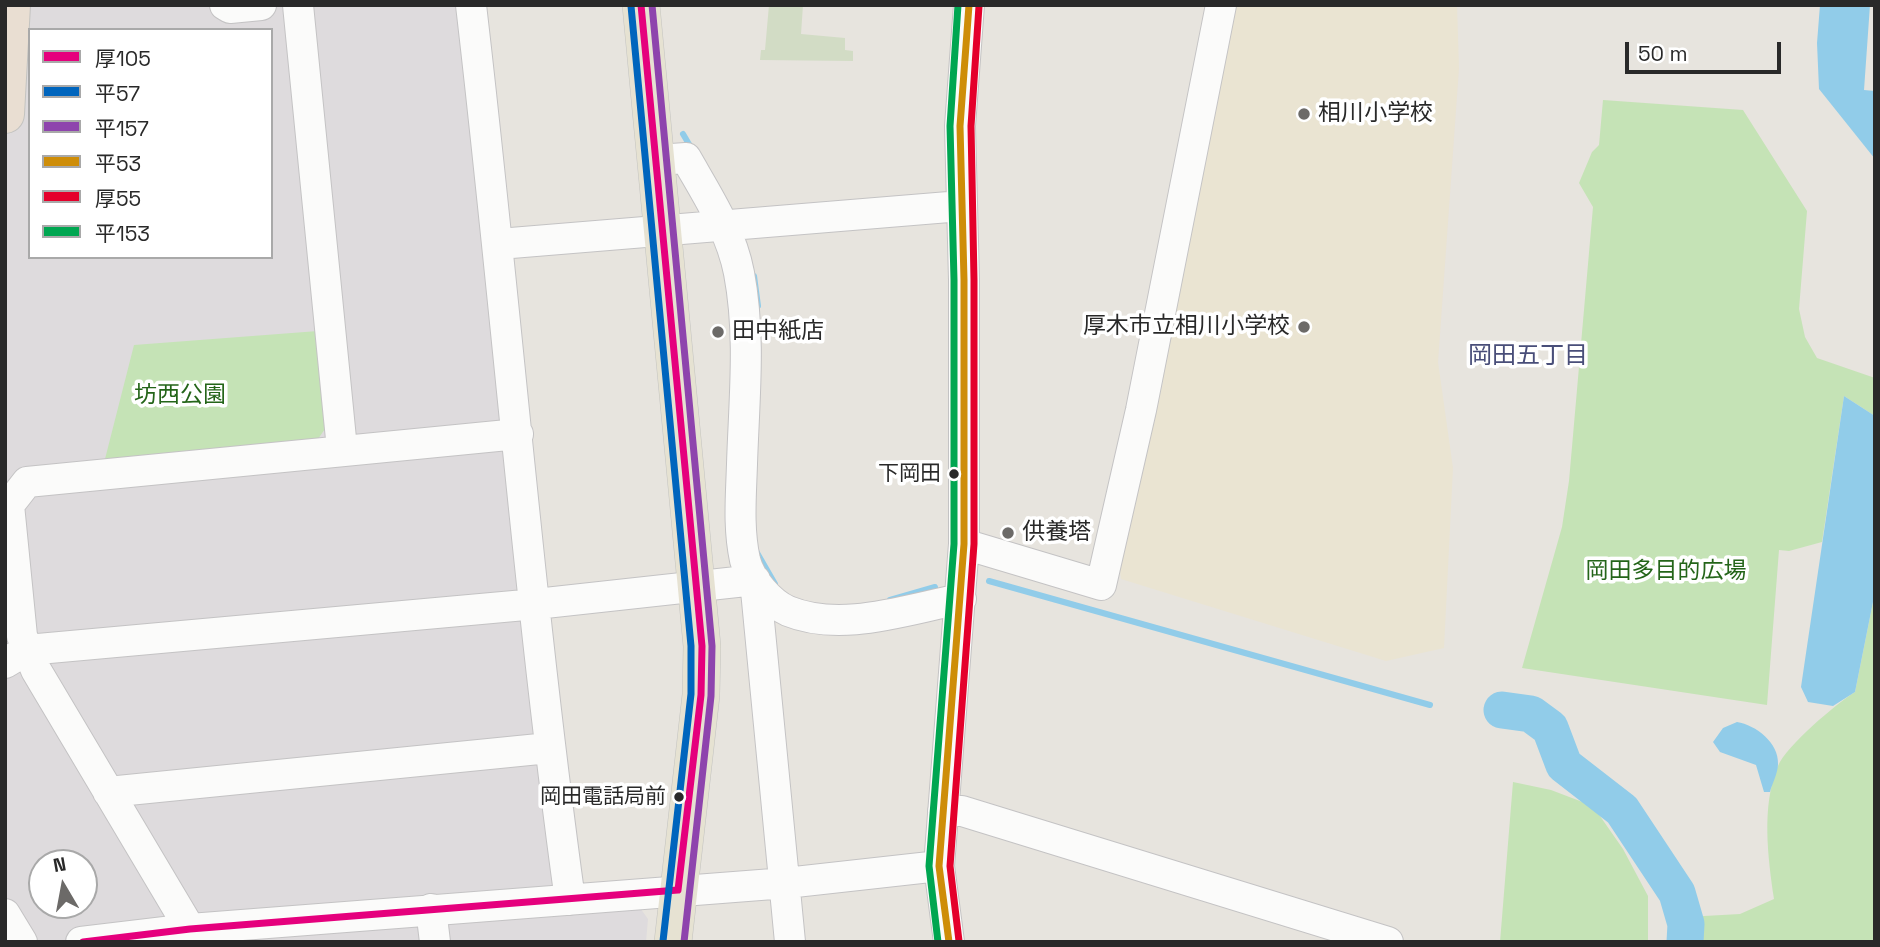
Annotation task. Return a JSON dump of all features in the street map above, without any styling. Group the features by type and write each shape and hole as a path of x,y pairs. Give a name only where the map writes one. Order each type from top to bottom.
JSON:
{"highway":[{"path":"5,114 12,5"}],"main road":[{"path":"641,5 699,584 701,695 673,942"}],"street":[{"path":"225,5 230,8 261,5"},
{"path":"298,5 342,449"},
{"path":"471,5 499,244 549,748 570,900"},
{"path":"949,942 939,866 962,575 960,126 969,5"},
{"path":"657,160 686,158 725,225 739,271 747,329 740,522 746,563 770,600 787,611 816,619 846,621 962,575 1101,585 1142,410 1221,5"},
{"path":"499,244 961,205"},
{"path":"16,657 22,636 9,505 27,482 342,449 355,451 518,434"},
{"path":"16,657 755,580"},
{"path":"755,580 790,942"},
{"path":"16,657 36,670 190,929"},
{"path":"108,792 549,748"},
{"path":"943,811 962,811 1388,942"},
{"path":"81,942 190,929 786,883 939,866"},
{"path":"431,909 435,942"},
{"path":"5,914 22,942"}],"shaded area":[{"path":"5,5 461,5 560,907 638,905 648,919 646,942 5,942"},
{"name":"厚木市立相川小学校","path":"1235,5 1457,5 1459,68 1438,362 1453,468 1444,648 1386,661 1121,579 1118,555 1163,383 1160,372"}],"green space":[{"path":"769,5 803,5 801,34 845,38 845,50 853,51 853,61 760,60 761,50 765,50"},
{"name":"岡田多目的広場","path":"1603,100 1743,110 1807,211 1799,309 1805,337 1817,358 1875,378 1875,416 1844,396 1822,542 1789,551 1779,550 1767,705 1522,668 1562,527 1569,481 1593,207 1579,183 1592,152 1599,145"},
{"name":"坊西公園","path":"318,331 327,426 318,439 105,459 134,345"},
{"path":"1875,592 1875,942 1690,942 1686,917 1740,914 1774,899 1767,832 1769,798 1778,766 1801,737 1824,715 1855,692"},
{"path":"1513,782 1551,790 1593,806 1623,849 1648,896 1648,942 1500,942"}],"water":[{"path":"1820,5 1870,5 1864,90 1875,91 1875,159 1819,89 1817,43"},
{"path":"1844,396 1875,416 1875,592 1855,692 1833,706 1808,702 1801,687"},
{"path":"1737,722 1759,731 1775,749 1778,767 1770,792 1764,792 1756,765 1720,752 1713,742 1723,728"},
{"path":"1677,893 1686,908 1690,942 1680,942 1684,925 1670,900 1671,895"}],"waterway":[{"path":"683,134 693,151"},
{"path":"754,276 758,306"},
{"path":"756,551 775,584"},
{"path":"989,581 1430,705"},
{"path":"890,600 935,587"},
{"path":"1502,710 1531,714 1550,728 1564,765 1622,810 1677,893 1686,924 1685,942"}],"transit line":[{"name":"厚105","path":"641,5 702,646 701,695 678,890"},
{"name":"平157","path":"652,5 712,646 711,696 684,942"},
{"name":"平153","path":"938,942 929,866 954,544 954,280 950,126 958,5"},
{"name":"平53","path":"949,942 939,866 964,544 964,280 960,126 969,5"},
{"name":"平57","path":"631,6 691,646 691,694 663,941"},
{"name":"厚55","path":"959,941 950,866 974,544 971,126 979,6"},
{"name":"厚105","path":"83,942 190,929 678,890"}],"place":[{"name":"相川小学校","path":"1304,114"},
{"name":"厚木市立相川小学校","path":"1304,327"},
{"name":"田中紙店","path":"718,332"},
{"name":"下岡田","path":"954,474"},
{"name":"供養塔","path":"1008,533"},
{"name":"岡田電話局前","path":"679,797"}],"district":[{"name":"岡田五丁目","path":"1528,356"}]}
